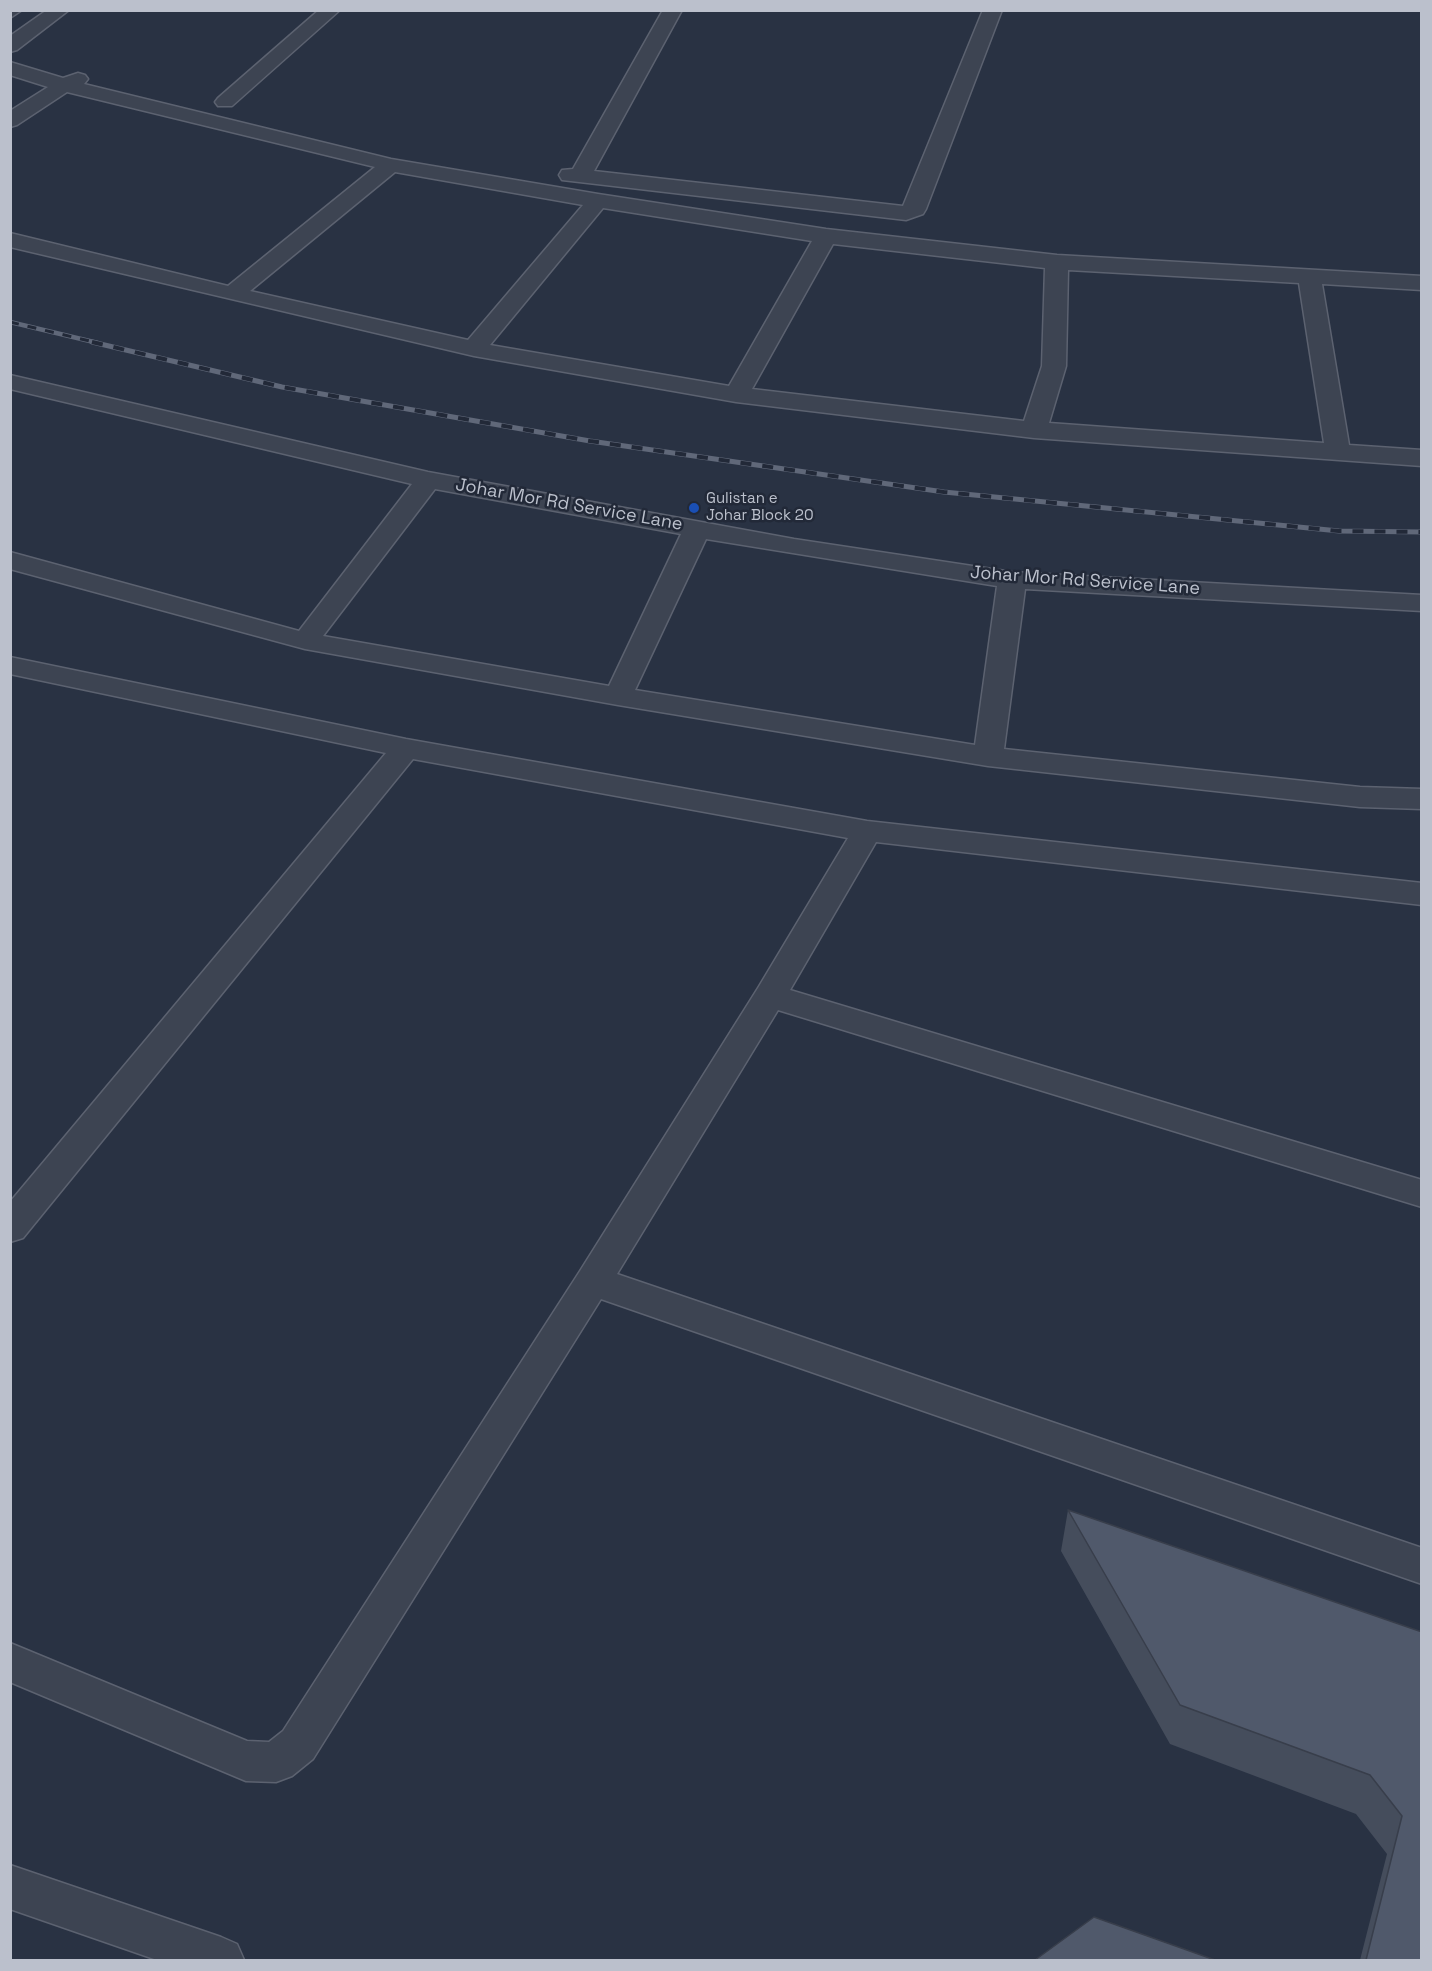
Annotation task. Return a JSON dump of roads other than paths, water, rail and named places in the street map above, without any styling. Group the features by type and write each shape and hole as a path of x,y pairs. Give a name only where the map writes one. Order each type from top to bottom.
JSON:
{"street":[{"path":"10,46 60,10"},
{"path":"225,102 331,10"},
{"path":"580,176 672,10"},
{"path":"380,141 414,149 580,176 906,213 915,209 993,10"},
{"path":"10,69 64,85 391,165 598,201 826,236 1057,262 1422,284"},
{"path":"10,121 64,85 95,73 182,93"},
{"path":"203,97 247,108"},
{"path":"232,294 391,165"},
{"path":"474,349 598,201"},
{"path":"736,395 826,236"},
{"path":"10,240 232,294 474,349 736,395 1034,430 1422,458"},
{"path":"1034,430 1054,366 1057,262"},
{"path":"1310,279 1338,453"},
{"name":"Johar Mor Rd Service Lane","path":"10,382 428,480 794,547 1012,580 1422,603"},
{"path":"305,641 428,480"},
{"path":"618,696 697,529"},
{"path":"10,560 305,641 618,696 988,757 1360,797 1422,800"},
{"path":"988,757 1012,580"},
{"path":"10,665 406,748 867,831 1422,894"},
{"path":"10,1228 406,748"},
{"path":"10,1662 246,1761 276,1762 298,1745 593,1281 770,996 867,831"},
{"path":"770,996 1422,1194"},
{"path":"593,1281 1413,1565 1422,1566"},
{"path":"10,1887 221,1960"}],"railway":[{"path":"10,322 98,343"},
{"path":"92,342 282,387 590,441 944,492 1339,531 1422,532"}],"place":[{"name":"Gulistan e Johar Block 20","path":"694,508"}]}
